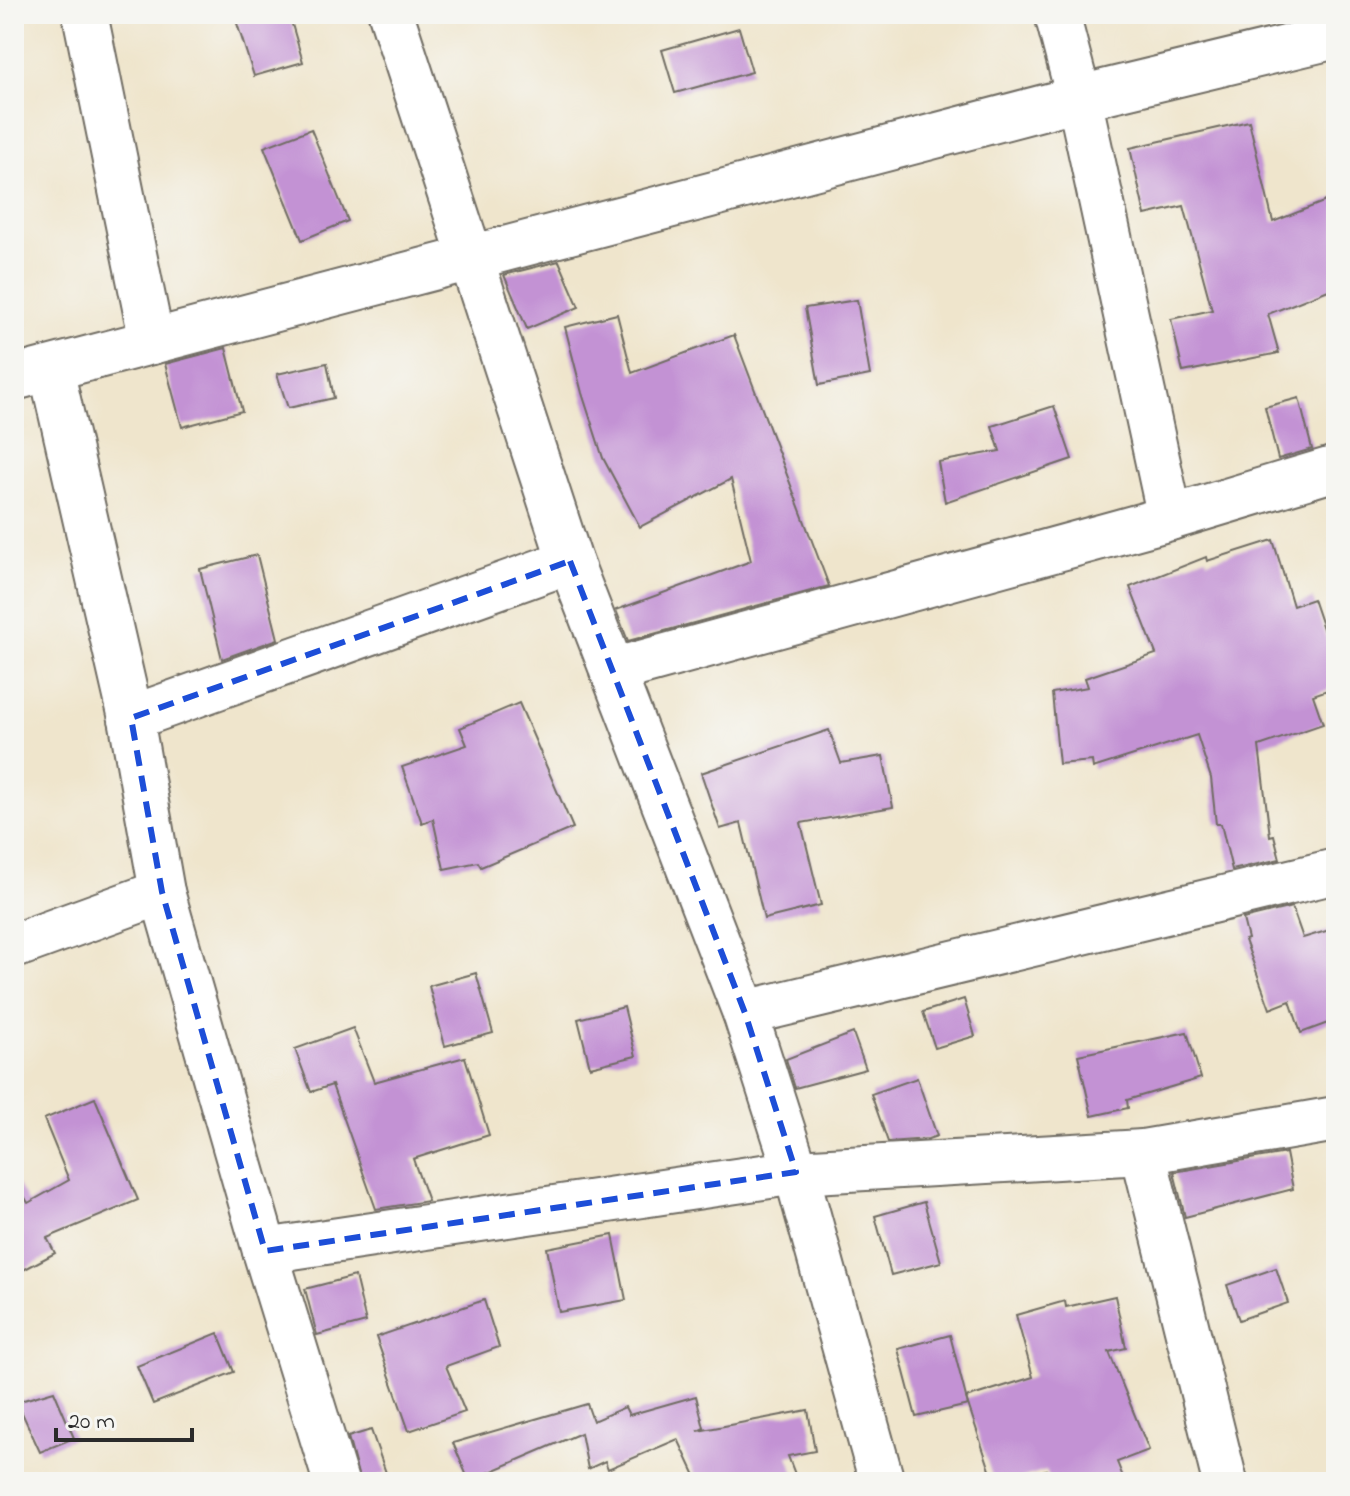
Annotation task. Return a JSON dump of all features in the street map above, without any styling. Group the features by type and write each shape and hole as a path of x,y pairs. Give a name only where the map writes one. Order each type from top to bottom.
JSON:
{"street":[{"path":"85,14 152,342"},
{"path":"391,14 570,561 745,1013 796,1172 882,1482"},
{"path":"1057,14 1079,98 1170,518"},
{"path":"336,1482 265,1251 162,892 131,718 32,374 1079,98 1336,36"},
{"path":"612,671 1170,518 1336,468"},
{"path":"131,718 570,561"},
{"path":"745,1013 1336,871"},
{"path":"14,946 162,892"},
{"path":"265,1251 796,1172 1143,1152 1336,1119"},
{"path":"1143,1152 1225,1482"}],"highlighted area":[{"path":"570,561 745,1013 796,1172 265,1251 162,892 131,718"}],"building":[{"path":"234,14 289,14 303,62 254,76"},
{"path":"739,28 752,72 675,93 662,50"},
{"path":"1249,121 1273,222 1336,197 1336,287 1268,314 1279,353 1183,372 1171,319 1212,310 1184,206 1145,215 1130,148"},
{"path":"311,129 348,221 302,240 264,147"},
{"path":"559,261 579,307 527,329 504,275"},
{"path":"857,300 870,375 819,385 805,308"},
{"path":"617,314 632,373 734,335 829,586 628,641 616,610 751,561 731,479 640,527 603,458 565,327"},
{"path":"226,348 242,411 182,427 165,364"},
{"path":"327,363 334,398 288,408 277,374"},
{"path":"1299,398 1312,449 1278,459 1265,407"},
{"path":"1054,406 1072,459 945,502 938,462 1000,451 992,426"},
{"path":"1273,540 1293,606 1313,599 1336,667 1336,687 1313,695 1323,724 1259,746 1270,836 1274,835 1280,859 1232,870 1221,824 1216,824 1211,778 1197,735 1093,768 1092,761 1059,764 1052,693 1088,687 1085,678 1156,654 1130,587 1206,557 1207,561"},
{"path":"257,555 278,639 222,659 200,569"},
{"path":"519,703 573,828 481,867 478,862 444,869 433,819 422,823 402,767 467,745 460,728"},
{"path":"829,730 841,763 883,756 893,807 801,823 821,905 764,919 741,823 720,829 701,773"},
{"path":"1292,907 1303,938 1336,928 1336,1020 1301,1033 1290,1001 1270,1009 1245,940 1248,939 1243,919"},
{"path":"476,973 493,1033 445,1046 429,986"},
{"path":"964,999 975,1036 935,1048 923,1012"},
{"path":"624,1007 636,1056 590,1067 578,1019"},
{"path":"353,1028 374,1082 465,1057 489,1135 413,1159 428,1201 376,1209 332,1085 311,1092 295,1049"},
{"path":"1187,1032 1201,1078 1127,1100 1128,1108 1092,1116 1078,1055"},
{"path":"853,1033 866,1069 795,1088 786,1059"},
{"path":"917,1078 937,1136 888,1142 871,1094"},
{"path":"95,1098 138,1200 47,1238 55,1253 14,1275 14,1178 28,1203 69,1180 44,1119"},
{"path":"1286,1153 1293,1189 1185,1217 1174,1172"},
{"path":"924,1202 941,1262 891,1275 875,1216"},
{"path":"613,1235 626,1300 559,1312 547,1248"},
{"path":"1276,1268 1288,1303 1239,1320 1227,1285"},
{"path":"355,1276 366,1322 317,1335 305,1289"},
{"path":"1115,1296 1126,1348 1109,1352 1149,1450 1117,1462 1125,1482 1051,1482 1046,1470 1009,1482 994,1482 966,1398 1033,1377 1016,1315 1065,1301 1066,1307"},
{"path":"484,1300 499,1347 446,1366 465,1412 409,1431 376,1337"},
{"path":"218,1333 234,1372 153,1404 137,1366"},
{"path":"950,1335 968,1405 916,1417 898,1349"},
{"path":"54,1391 74,1438 40,1452 17,1402"},
{"path":"696,1396 704,1428 698,1431 808,1410 815,1451 788,1456 798,1482 698,1482 678,1439 608,1469 605,1461 588,1469 581,1433 469,1481 453,1443 587,1404 593,1421 625,1407 629,1415"},
{"path":"371,1430 386,1473 360,1482 348,1437"}]}
